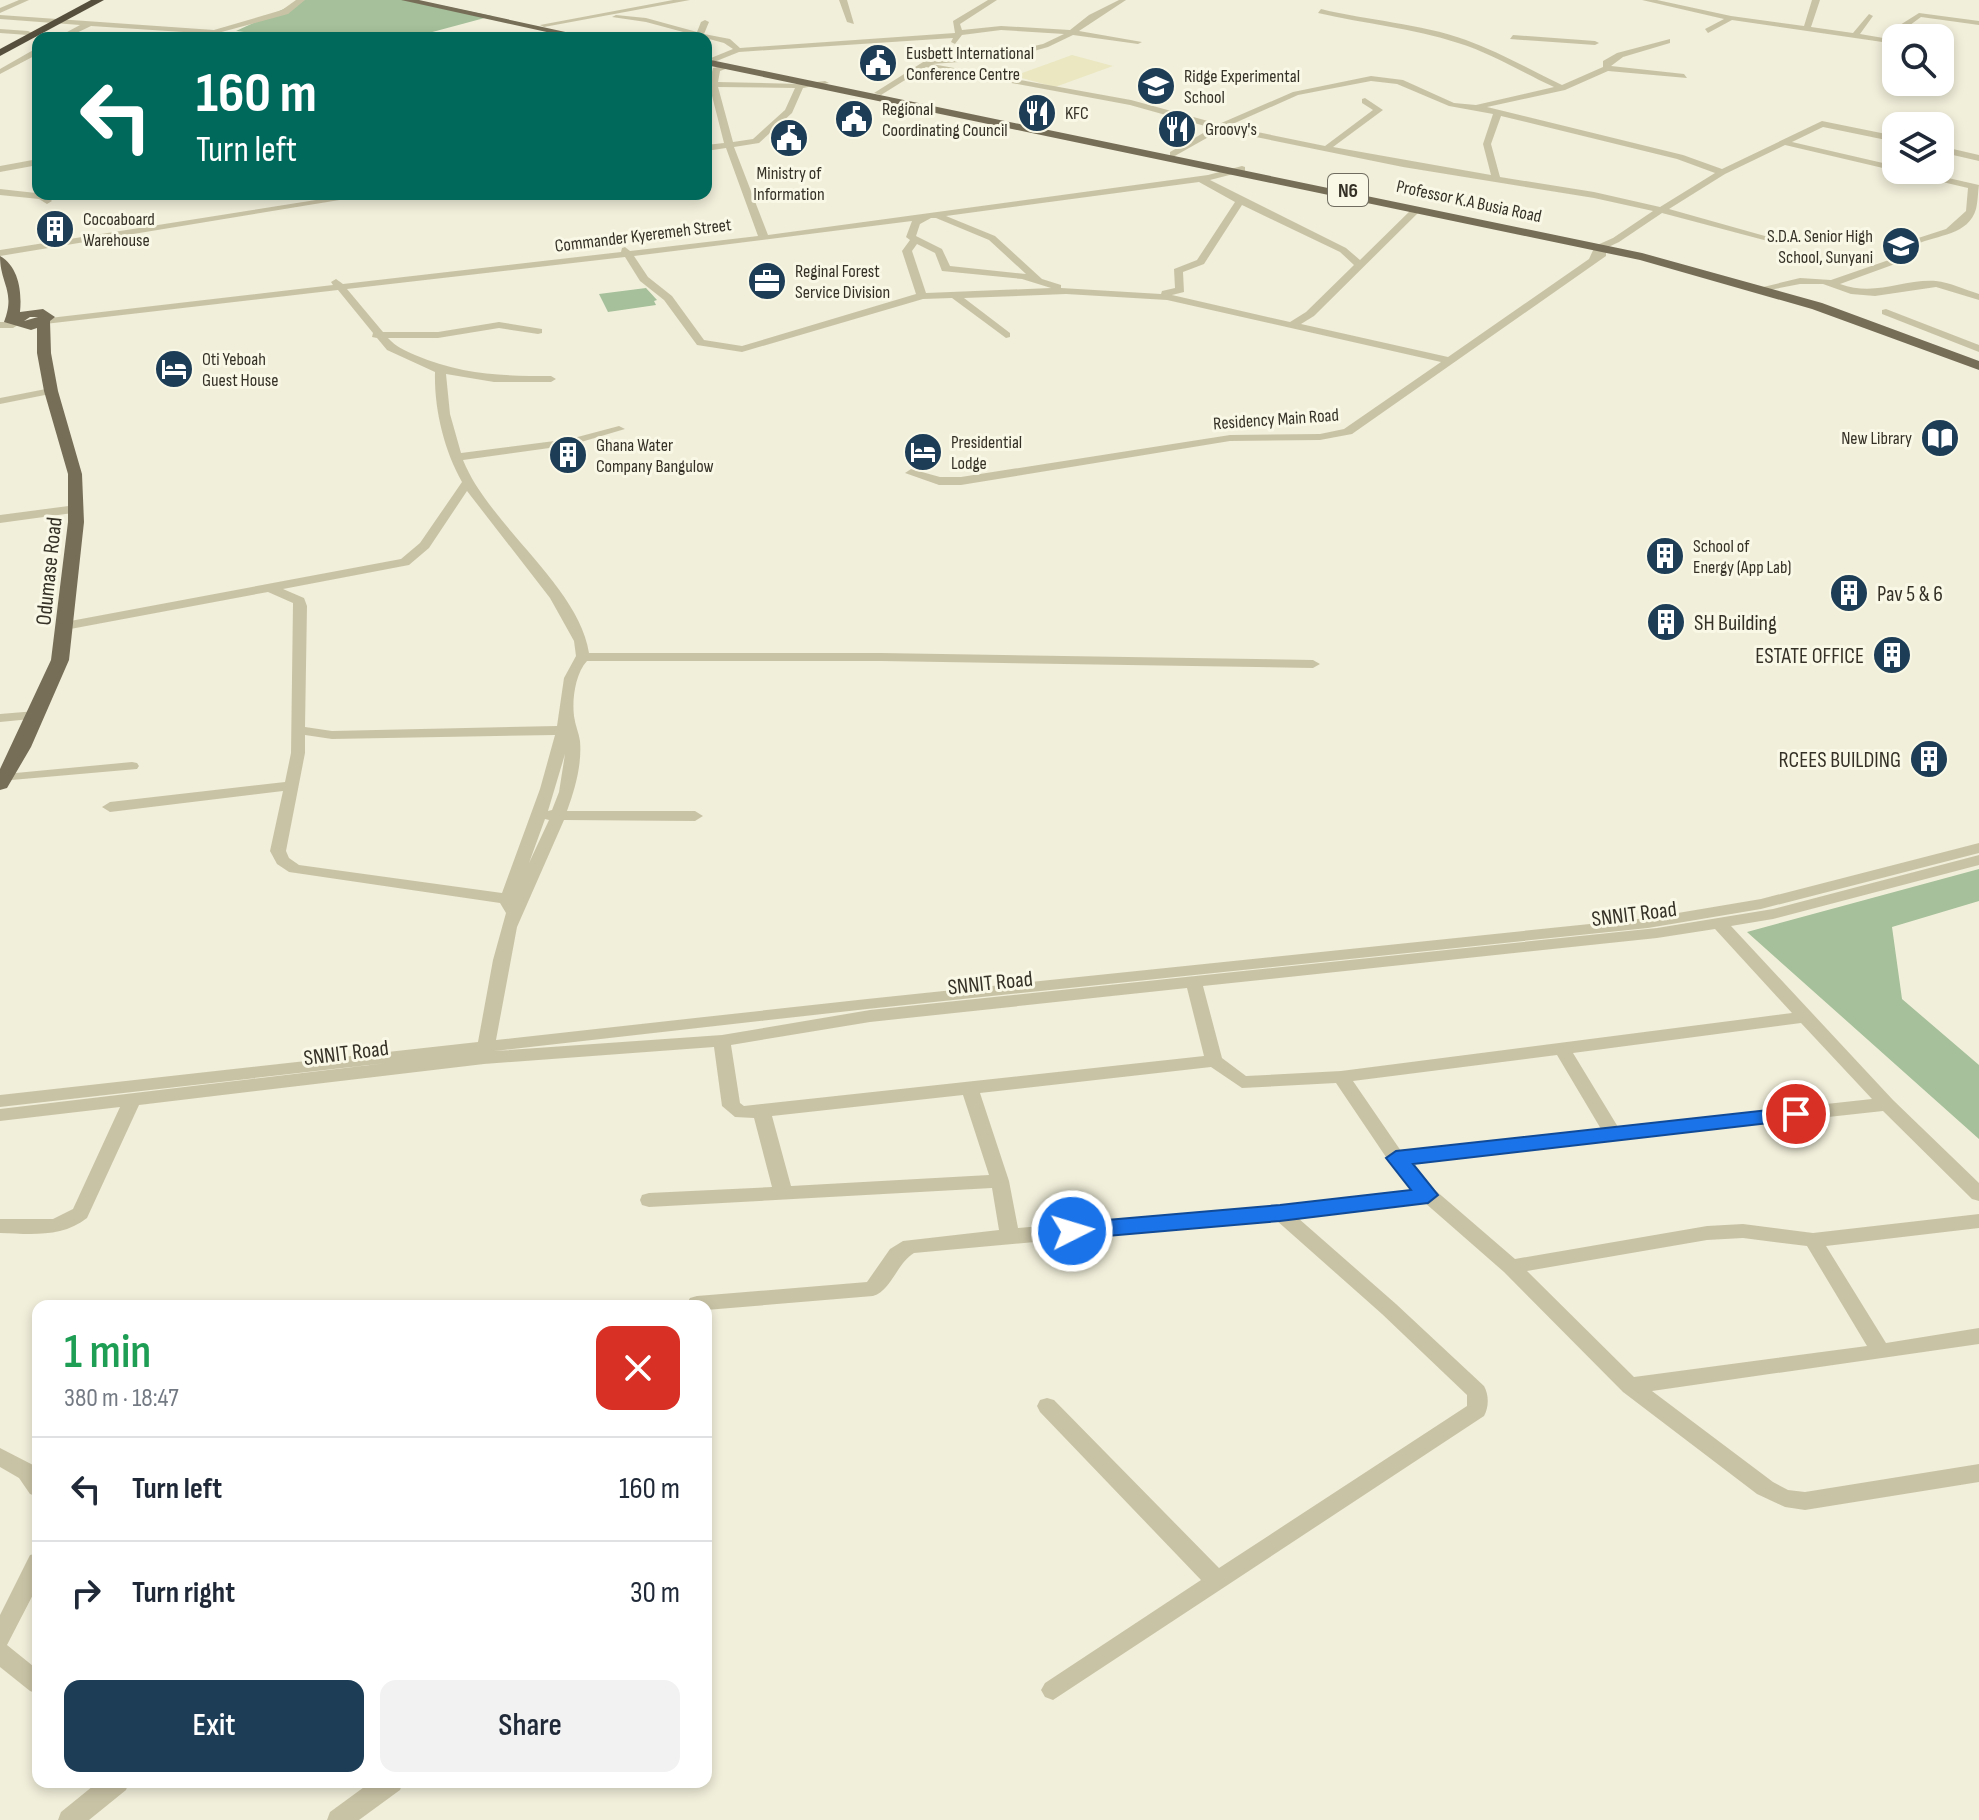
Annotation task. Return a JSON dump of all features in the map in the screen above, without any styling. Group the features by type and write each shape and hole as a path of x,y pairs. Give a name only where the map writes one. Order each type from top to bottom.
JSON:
{"highway":[{"path":"34,32 90,0"},
{"path":"0,50 28,33 99,0"},
{"path":"0,50 32,33"}],"main road":[{"path":"406,0 567,32"},
{"path":"428,0 572,32"},
{"name":"Professor K.A Busia Road","path":"713,62 1173,154 1766,288"},
{"name":"Professor K.A Busia Road","path":"822,84 878,93 1091,139 1214,172 1236,169 1642,257 1766,288 1979,358"},
{"path":"1214,172 1262,176"},
{"path":"0,260 16,289 44,318"},
{"path":"9,323 16,289"},
{"path":"9,323 44,318"},
{"name":"Odumase Road","path":"2,781 54,677 65,626 76,509 75,474 51,391 44,353 44,318"},
{"path":"9,323 44,353"}],"street":[{"path":"0,14 15,18 220,31 285,12 301,0"},
{"path":"544,25 686,0"},
{"path":"843,0 851,14 851,22"},
{"path":"878,93 953,45 959,34 956,23 993,0"},
{"path":"1646,0 1731,18 1882,39"},
{"path":"1807,29 1816,0"},
{"path":"0,14 22,1"},
{"path":"0,2 22,1"},
{"path":"929,62 1035,49 1063,41 1088,19 1123,1"},
{"path":"1321,11 1365,22 1402,25 1464,42 1553,81 1562,88"},
{"path":"0,14 56,20"},
{"path":"1907,24 1919,15 1979,23"},
{"path":"1855,36 1869,16"},
{"path":"579,17 646,20 689,32"},
{"path":"0,28 15,18"},
{"path":"1708,31 1731,18"},
{"path":"701,32 705,22"},
{"path":"73,32 92,23"},
{"path":"0,28 28,33"},
{"path":"763,236 729,145 713,84 713,62 738,50 959,34 1001,28 1072,32 1138,42"},
{"path":"1575,32 1587,35 1595,43"},
{"path":"1513,37 1595,43 1636,50"},
{"path":"712,38 727,41 738,50"},
{"path":"1607,68 1610,61 1667,41"},
{"path":"0,72 32,54"},
{"path":"929,62 1131,103 1219,127 1661,210 1780,243"},
{"path":"1173,154 1267,101 1321,86 1370,78 1403,83 1456,108 1475,107 1562,88 1607,68 1684,76"},
{"path":"713,84 822,84"},
{"path":"712,147 756,141 789,111 800,86"},
{"path":"1328,147 1379,110 1365,101"},
{"path":"1475,107 1497,115 1680,157 1722,172"},
{"path":"1496,179 1487,144 1497,115"},
{"name":"Residency Main Road","path":"911,473 939,481 961,481 1230,438 1336,436 1358,428 1603,250 1722,172 1822,124 1882,136"},
{"path":"1786,143 1882,165"},
{"path":"1954,152 1979,158"},
{"path":"0,169 32,163"},
{"name":"Commander Kyeremeh Street","path":"44,318 932,216 1199,178 1214,172"},
{"path":"1199,178 1343,250 1359,264"},
{"name":"Commander Kyeremeh Street","path":"763,236 1199,178"},
{"path":"1832,283 1914,254 1912,243 1917,240 1948,234 1971,211 1976,188 1954,183"},
{"path":"0,192 32,194"},
{"path":"0,253 333,200"},
{"path":"1167,297 1166,293 1180,290 1178,271 1201,262 1240,201"},
{"path":"1294,324 1310,314 1417,209"},
{"path":"1039,279 992,238 932,216 916,222 911,237 939,251 946,269 956,273 998,273 1039,279 1066,291"},
{"path":"915,240 907,251 922,296"},
{"path":"626,252 644,279 668,298 698,339 712,347 742,349 922,296 1066,291 1167,297 1450,361"},
{"path":"1766,288 1800,281 1832,283 1849,291 1875,293 1945,285 1979,297"},
{"path":"360,309 362,282"},
{"path":"337,285 360,309 376,335 391,348 441,370 494,379 551,379"},
{"path":"953,294 1006,335"},
{"path":"1886,312 1979,358"},
{"path":"376,335 438,335 499,325 538,331"},
{"path":"441,370 439,389 457,457 468,483 529,561 581,638 583,657 571,674 568,725 514,905 486,1045"},
{"path":"0,401 51,391"},
{"path":"457,457 571,442 619,429"},
{"path":"65,626 405,562 433,537 458,493 468,483"},
{"path":"0,519 76,509"},
{"path":"271,588 299,601 298,753 278,851 282,861 295,869 514,905"},
{"path":"583,657 881,657 1313,664"},
{"path":"0,718 36,715"},
{"path":"297,730 332,735 568,725"},
{"path":"514,905 558,815 575,749 568,725"},
{"path":"298,753 332,735"},
{"path":"2,781 132,766"},
{"path":"110,807 291,786"},
{"path":"540,816 695,816"},
{"name":"SNNIT Road","path":"246,1080 486,1045 898,1007 1661,921 1761,904 1979,848"},
{"name":"SNNIT Road","path":"898,1007 1194,984 1721,925 1979,860"},
{"path":"1721,925 1887,1104 1979,1194"},
{"path":"1194,984 1214,1061 1242,1082 1341,1077 1805,1017"},
{"name":"SNNIT Road","path":"0,1101 484,1058 722,1041 869,1010"},
{"path":"722,1041 731,1106 741,1113 1214,1061"},
{"path":"1562,1048 1613,1134"},
{"path":"1341,1077 1396,1158 1428,1195 1511,1267 1630,1386 1765,1488 1785,1498 1805,1501 1979,1473"},
{"name":"SNNIT Road","path":"0,1115 132,1100 207,1084"},
{"path":"969,1087 1000,1181 1010,1236"},
{"path":"0,1226 60,1226 72,1222 80,1213 132,1100"},
{"path":"1396,1158 1887,1104"},
{"path":"761,1110 783,1192"},
{"path":"649,1200 1000,1181"},
{"path":"712,1302 873,1289 897,1254 910,1246 1280,1213 1428,1195"},
{"path":"1053,1690 1477,1410 1480,1402 1477,1392 1280,1213"},
{"path":"1511,1267 1707,1233 1743,1231 1813,1240 1979,1221"},
{"path":"1813,1240 1881,1352"},
{"path":"1630,1386 1979,1336"},
{"path":"1047,1406 1217,1581"},
{"path":"0,1457 27,1472 32,1479"},
{"path":"0,1638 32,1574"},
{"path":"0,1653 32,1679"},
{"path":"70,1820 110,1788"},
{"path":"339,1820 383,1788"}],"green space":[{"path":"303,0 415,0 492,16 432,32 236,31"},
{"path":"646,288 657,300 654,301 656,305 608,312 599,294"},
{"path":"1979,869 1979,901 1892,927 1902,999 1979,1065 1979,1139 1747,932"}],"shaded area":[{"path":"1072,55 1113,66 1055,87 1014,76"}],"place":[{"name":"Eusbett International Conference Centre","path":"878,63"},
{"name":"Ridge Experimental School","path":"1156,86"},
{"name":"KFC","path":"1037,113"},
{"name":"Regional Coordinating Council","path":"854,119"},
{"name":"Groovy's","path":"1177,129"},
{"name":"Ministry of Information","path":"789,138"},
{"name":"Cocoaboard Warehouse","path":"55,229"},
{"name":"S.D.A. Senior High School, Sunyani","path":"1901,246"},
{"name":"Reginal Forest Service Division","path":"767,281"},
{"name":"Oti Yeboah Guest House","path":"174,369"},
{"name":"New Library","path":"1940,438"},
{"name":"Presidential Lodge","path":"923,452"},
{"name":"Ghana Water Company Bangulow","path":"568,455"},
{"name":"School of Energy (App Lab)","path":"1665,556"},
{"name":"Pav 5 & 6","path":"1849,593"},
{"name":"SH Building","path":"1666,622"},
{"name":"ESTATE OFFICE","path":"1892,655"},
{"name":"RCEES BUILDING","path":"1929,759"}],"route":[{"path":"1072,1231 1280,1213 1428,1195 1396,1158 1796,1114"}]}
